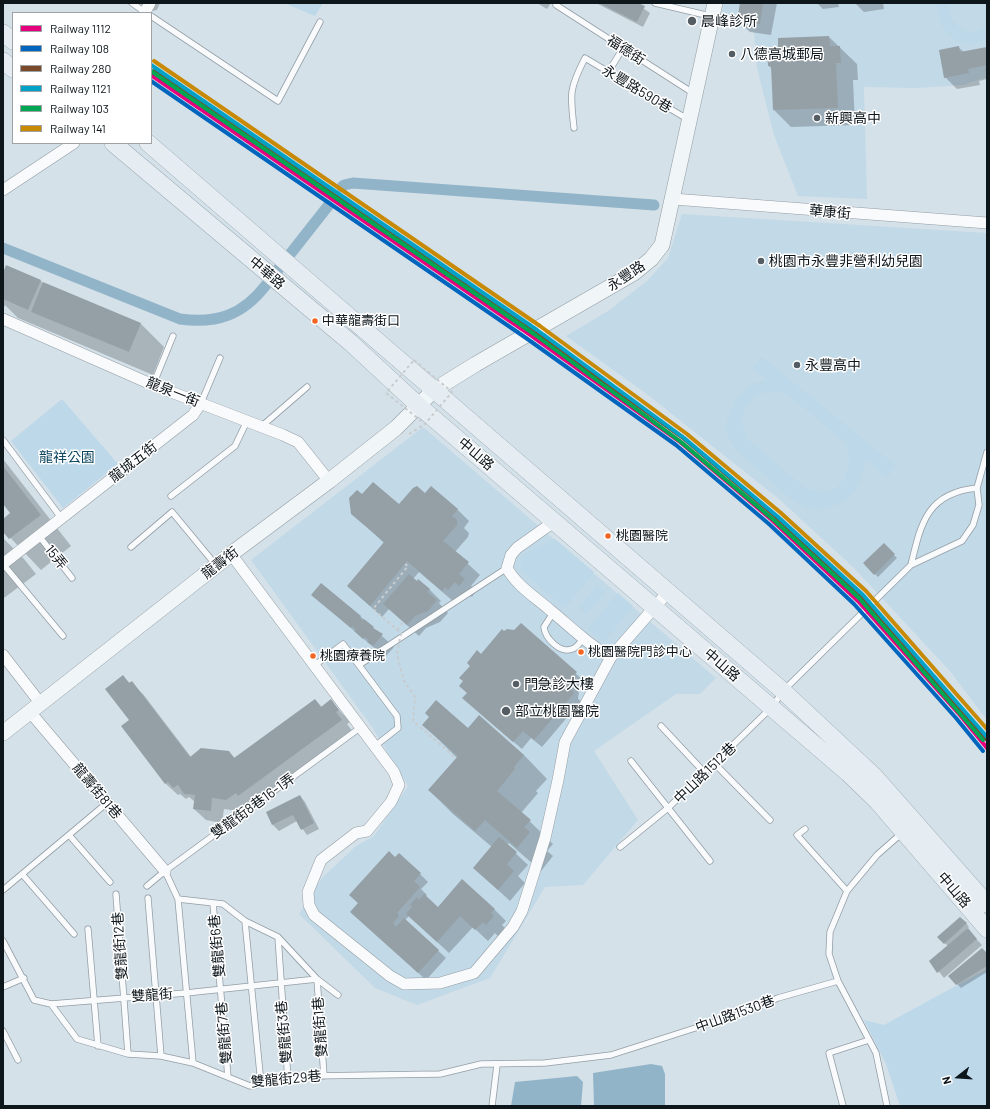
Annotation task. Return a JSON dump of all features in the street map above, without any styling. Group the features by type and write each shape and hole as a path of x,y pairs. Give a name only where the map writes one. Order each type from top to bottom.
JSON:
{"main road":[{"path":"3,33 12,39"},
{"path":"3,61 12,68"},
{"name":"中華路","path":"114,144 351,343 419,406"},
{"name":"中華路","path":"149,144 434,390"},
{"name":"中山路","path":"434,390 783,691 874,776 987,904"},
{"name":"中山路","path":"419,406 848,773 877,801 987,929"}],"street":[{"name":"永豐路","path":"434,390 634,273 650,259 662,244 714,10"},
{"path":"3,190 72,144"},
{"name":"華康街","path":"673,199 987,223"},
{"name":"龍泉一街","path":"3,319 153,385 248,421 298,442 329,481"},
{"name":"龍壽街","path":"3,733 231,554 329,481 396,428 434,390"},
{"name":"龍城五街","path":"3,564 193,415 201,403"},
{"path":"555,521 517,548 511,555 507,568 511,576 553,613 597,649 611,657"},
{"path":"231,554 394,772 399,785 391,802 367,831 356,833 321,860 308,892 309,905 314,915 390,976 404,984 440,983 474,973 513,927 522,911 545,838 565,742 611,657 654,606 668,592"},
{"name":"龍壽街81巷","path":"3,655 35,708 107,803 164,871"}],"lane":[{"path":"132,3 148,11"},
{"path":"655,3 714,10"},
{"name":"福德街","path":"556,5 695,94"},
{"path":"152,14 278,101 320,22"},
{"path":"609,71 623,48"},
{"name":"永豐路590巷","path":"574,128 570,97 574,80 585,58 689,120"},
{"path":"153,385 173,336"},
{"path":"201,403 220,358"},
{"path":"262,427 307,387"},
{"path":"171,496 235,446 248,421"},
{"path":"3,440 62,518"},
{"path":"911,565 962,540 973,525 979,505 977,488 987,452"},
{"path":"911,565 919,532 926,515 943,498 960,490 977,488"},
{"path":"131,547 172,512 217,566"},
{"name":"15弄","path":"39,536 72,578"},
{"path":"3,564 63,636"},
{"name":"中山路1512巷","path":"620,847 668,808 772,707 783,691 911,565"},
{"path":"359,664 507,568"},
{"path":"553,613 544,627 547,637 562,650 576,647 584,638"},
{"path":"315,665 343,644 398,716 398,728 375,746"},
{"path":"661,726 704,772"},
{"name":"雙龍街8巷16-1弄","path":"147,886 164,871 361,727"},
{"path":"631,761 710,861"},
{"path":"714,763 770,820"},
{"path":"3,890 107,803"},
{"path":"805,828 797,835 847,891"},
{"path":"887,1106 876,1053 838,981 829,954 830,932 847,891 877,855 903,831"},
{"path":"69,834 110,882"},
{"path":"164,871 178,899 193,1063"},
{"path":"22,874 74,934"},
{"name":"雙龍街12巷","path":"116,894 128,1054"},
{"path":"148,898 161,1056"},
{"path":"178,899 223,904 245,921 278,937 317,979 338,995"},
{"name":"雙龍街6巷","path":"213,903 220,989"},
{"path":"245,921 250,986 261,1084"},
{"path":"88,928 98,1046"},
{"name":"雙龍街3巷","path":"278,937 280,984 288,1080"},
{"path":"3,942 24,978 3,987"},
{"name":"雙龍街","path":"24,978 34,1000 51,1004 186,993 317,979"},
{"name":"雙龍街1巷","path":"317,979 324,1076"},
{"name":"中山路1530巷","path":"497,1065 545,1063 611,1055 742,1013 778,998 838,981"},
{"name":"雙龍街7巷","path":"220,989 228,1077"},
{"name":"雙龍街29巷","path":"51,1004 77,1039 128,1054 161,1056 193,1063 250,1086 324,1076 440,1074 482,1064 497,1065"},
{"path":"3,1031 18,1060"},
{"path":"843,1106 829,1053 869,1040"},
{"path":"492,1106 497,1065"}],"path":[{"path":"404,437 425,424 452,392 414,360 386,393 425,424"},
{"path":"405,564 408,566 373,610 401,633 397,654 404,681 415,696 413,721 456,758"},
{"path":"397,630 403,622"}],"shaded area":[{"name":"新興高中","path":"724,3 987,3 987,77 963,85 918,88 864,87 867,199 798,196 774,135 757,68 754,32 720,22"},
{"name":"永豐高中","path":"682,214 987,233 987,720 949,670 855,569 779,499 648,395 566,336 608,311 647,281 668,258"},
{"name":"部立桃園醫院","path":"423,427 716,678 700,694 676,694 594,751 638,820 583,885 545,887 490,978 417,1005 375,988 299,914 322,878 356,846 374,836 408,786 372,727 251,560"},
{"path":"651,1064 662,1066 665,1074 665,1106 594,1106 593,1073"},
{"path":"577,1076 583,1082 581,1106 511,1106 515,1082"}],"green space":[{"path":"284,3 323,3 315,16"},
{"path":"937,3 949,3 952,18 955,24 966,31 980,31 987,27 987,39 977,43 968,43 959,41 952,36 945,30 941,22"},
{"path":"762,357 896,466 887,477 865,459 861,477 854,492 848,498 834,506 816,509 803,506 793,500 737,450 727,432 727,420 735,401 750,385 768,380 753,368","holes":["770,391 786,393 846,443 849,455 848,469 846,476 838,487 822,492 804,487 747,439 743,427 742,417 745,408 755,396"]},
{"name":"龍祥公園","path":"62,399 118,464 63,508 11,441"},
{"path":"555,539 594,572 565,608 521,570 521,556"},
{"path":"597,586 605,592 586,614 579,608"},
{"path":"618,593 633,606 604,642 588,629"},
{"path":"987,969 987,1106 900,1106 886,1064 864,1020 884,1025"}],"building":[{"path":"599,3 638,3 645,6 637,22"},
{"path":"740,3 763,3 760,24 737,21"},
{"path":"829,36 830,46 840,46 841,63 836,63 838,108 773,110 771,66 768,66 767,47 778,47 778,38"},
{"path":"959,46 960,52 987,47 987,65 968,69 969,73 944,78 939,50"},
{"path":"6,265 41,280 28,310 3,299 3,273"},
{"path":"43,282 141,323 129,352 31,312"},
{"path":"3,466 41,515 9,539 3,532 3,519 10,513 3,504"},
{"path":"373,482 399,504 413,488 417,486 425,493 431,486 458,509 452,516 457,520 457,525 443,541 469,562 459,574 465,579 459,586 455,582 448,590 445,587 442,591 407,561 370,606 347,586 384,542 351,514 349,498 357,490 362,494"},
{"path":"884,543 895,554 874,575 863,563"},
{"path":"409,574 430,589 427,592 437,600 428,611 415,616 407,625 383,604"},
{"path":"321,583 361,616 360,618 363,620 364,619 374,627 373,628 383,634 373,646 367,642 369,640 365,637 363,639 354,631 356,629 352,626 351,628 311,595"},
{"name":"門急診大樓","path":"521,623 577,672 570,680 572,682 571,690 574,693 534,740 523,731 513,742 462,698 467,693 459,686 463,681 459,678 470,666 467,663 477,650 481,654 502,629 504,631 507,629 514,630"},
{"path":"123,675 129,683 132,681 190,757 201,748 229,751 234,758 315,699 321,707 331,699 339,710 336,712 342,720 238,796 236,793 226,800 212,798 211,811 193,809 195,795 184,794 178,785 173,788 168,782 165,784 121,726 129,720 105,689"},
{"path":"436,700 468,728 479,715 524,755 514,767 515,769 497,791 531,820 524,827 530,832 517,848 485,820 475,831 428,790 458,756 422,725 429,717 425,713"},
{"path":"300,795 314,823 301,830 293,815 272,825 266,812"},
{"path":"499,837 517,852 507,864 514,871 498,890 473,868"},
{"path":"389,851 395,857 399,853 421,873 414,881 420,887 397,913 399,916 393,923 396,927 404,918 439,950 418,973 350,912 358,903 349,895"},
{"path":"462,879 495,909 491,913 494,916 486,925 483,922 475,930 460,916 437,942 406,914 412,907 410,905 417,897 419,900 424,894 438,907"},
{"path":"960,917 967,923 944,944 937,937"},
{"path":"968,928 977,939 937,973 929,961"},
{"path":"982,948 987,953 987,966 956,985 948,976"}],"waterway":[{"path":"342,187 353,183 654,205"},
{"path":"291,253 328,206"},
{"path":"3,248 180,319 206,320 228,315 248,304 266,285"}],"rail line":[{"name":"141","path":"154,61 540,326 687,434 781,513 866,591 987,729"},
{"name":"1121","path":"152,66 537,330 684,438 778,517 863,595 987,737"},
{"name":"280","path":"154,71 532,330 682,437 775,516 861,597 987,740"},
{"name":"103","path":"152,72 534,334 681,442 775,521 859,598 983,740"},
{"name":"1112","path":"152,76 529,334 679,441 772,520 858,601 960,715 987,748"},
{"name":"108","path":"152,82 526,338 676,445 769,524 854,604 956,718 983,751"}],"place":[{"name":"晨峰診所","path":"692,21"},
{"name":"八德高城郵局","path":"732,54"},
{"name":"新興高中","path":"817,118"},
{"name":"桃園市永豐非營利幼兒園","path":"761,261"},
{"name":"中華龍壽街口","path":"315,321"},
{"name":"永豐高中","path":"797,365"},
{"name":"桃園醫院","path":"608,536"},
{"name":"桃園醫院門診中心","path":"581,652"},
{"name":"桃園療養院","path":"313,656"},
{"name":"門急診大樓","path":"516,684"},
{"name":"部立桃園醫院","path":"506,711"}]}
